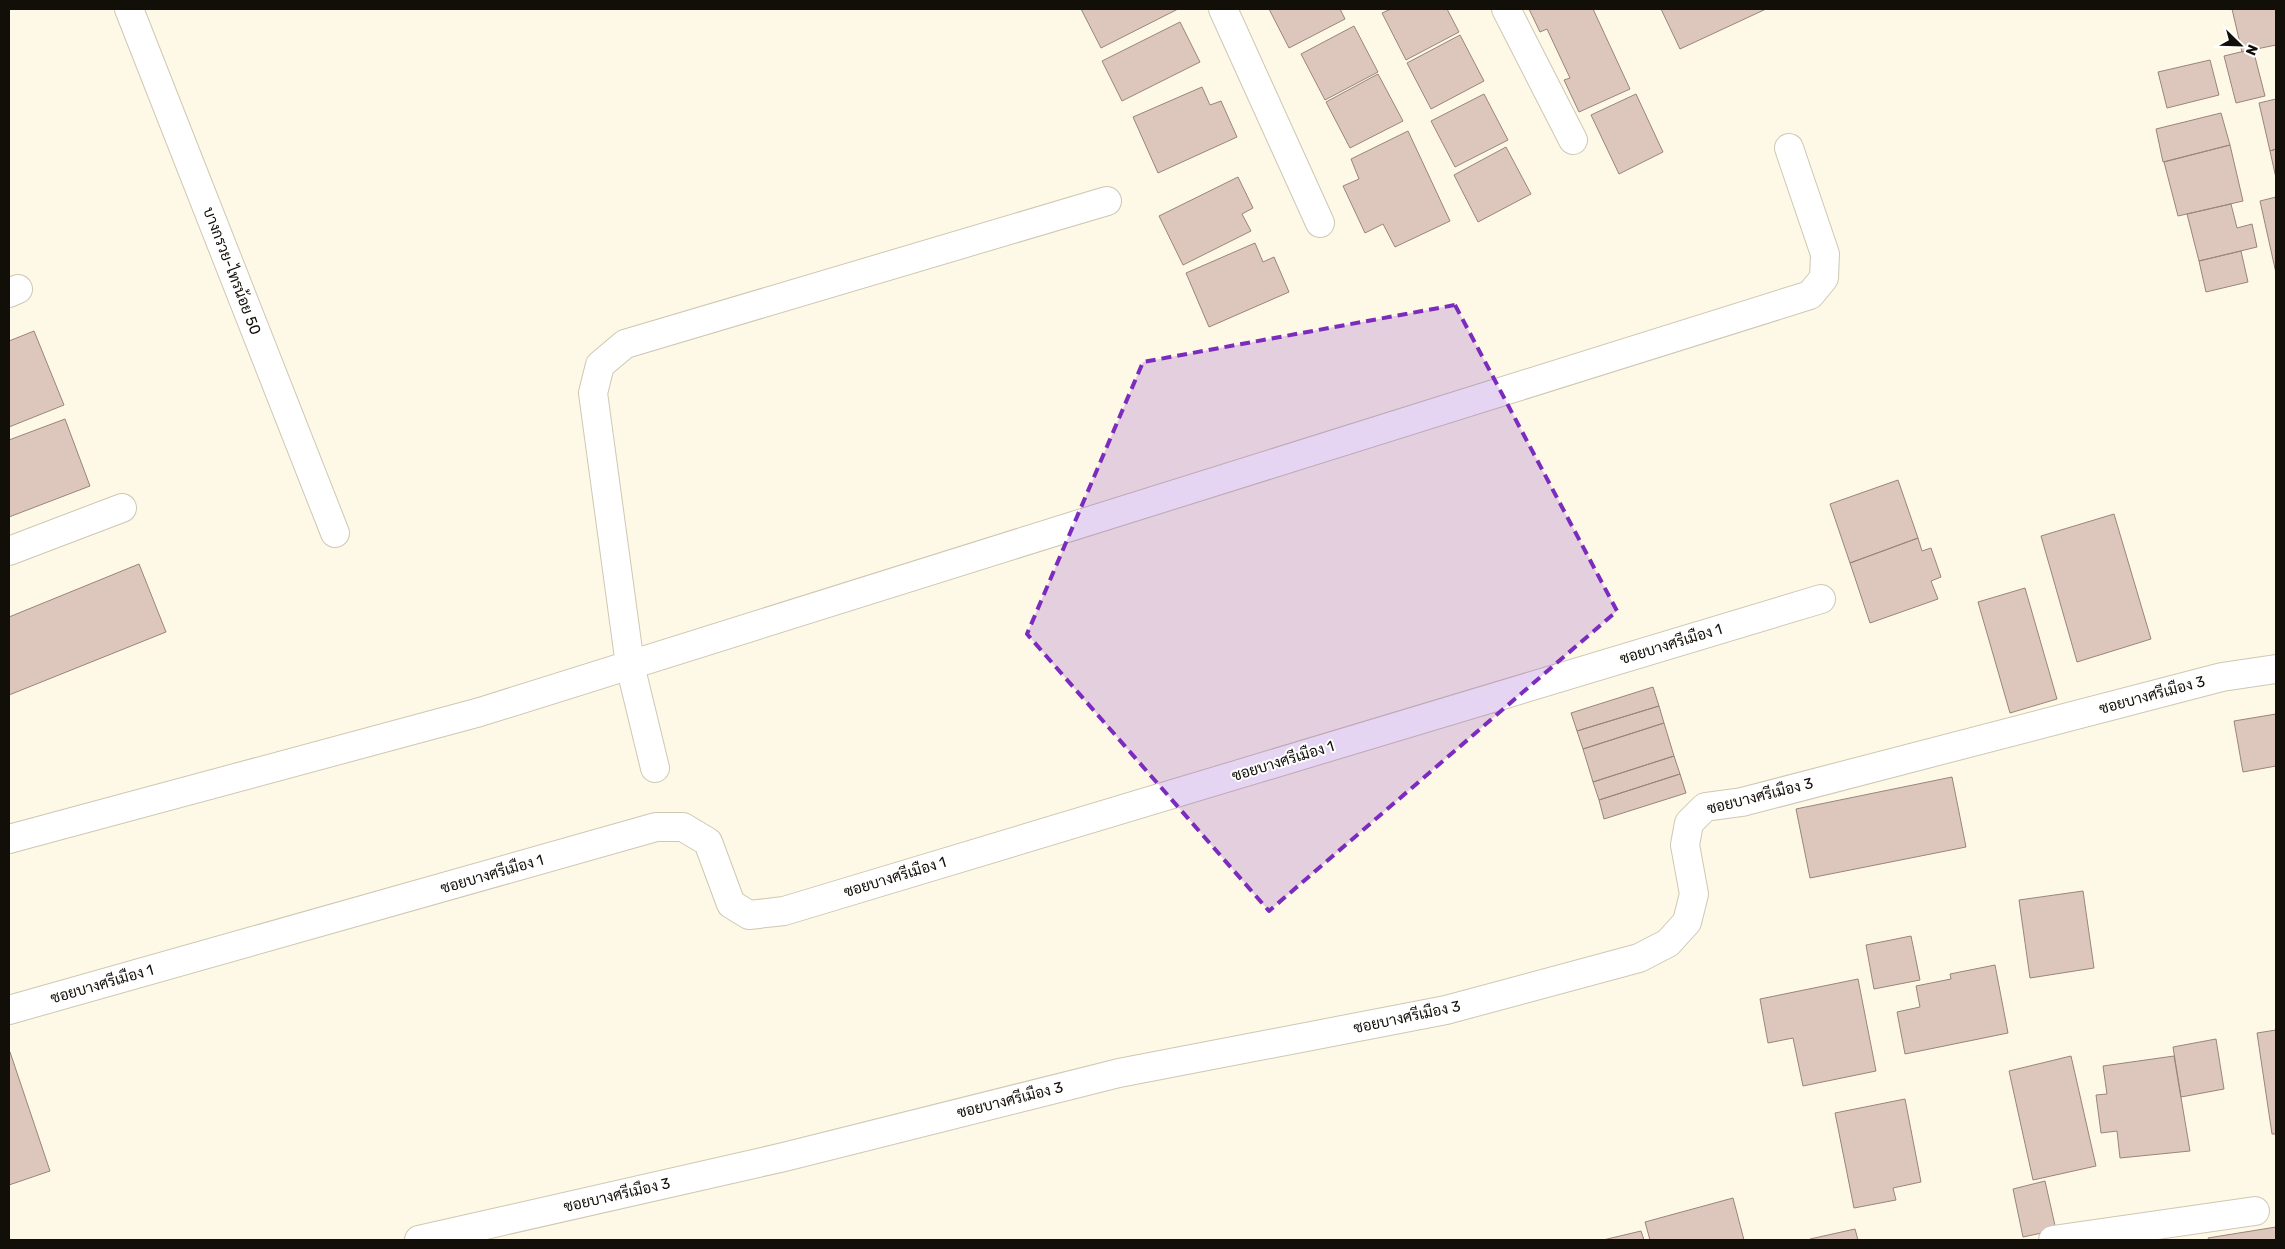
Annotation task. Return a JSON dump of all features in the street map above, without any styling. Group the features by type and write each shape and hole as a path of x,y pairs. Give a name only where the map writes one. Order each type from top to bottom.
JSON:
{"street":[{"name":"บางกรวย-ไทรน้อย 50","path":"129,9 335,533"},
{"path":"1223,9 1320,223"},
{"path":"1506,9 1573,140"},
{"path":"9,839 480,712 1810,295 1824,278 1825,254 1789,148"},
{"path":"654,768 630,664 593,393 600,365 625,344 1107,201"},
{"path":"9,551 122,508"},
{"name":"ซอยบางศรีเมือง 1","path":"9,1010 656,827 683,827 708,842 731,904 749,915 784,910 1821,599"},
{"name":"ซอยบางศรีเมือง 3","path":"419,1240 784,1158 1119,1073 1446,1010 1639,958 1668,943 1687,922 1694,894 1685,845 1686,838 1689,822 1705,807 1742,802 2222,677 2276,669"},
{"path":"2053,1240 2255,1211"}],"highlighted area":[{"path":"1455,305 1617,611 1269,911 1027,634 1143,362"}],"building":[{"path":"1081,9 1178,9 1101,48"},
{"path":"1269,9 1340,9 1345,19 1289,48"},
{"path":"1391,9 1447,9 1459,32 1406,60 1382,13"},
{"path":"1529,9 1593,9 1630,89 1579,112 1564,80 1570,78 1547,29 1540,32"},
{"path":"1661,9 1766,9 1680,49"},
{"path":"2232,9 2276,9 2276,45 2242,52"},
{"path":"1180,22 1200,62 1122,101 1102,61"},
{"path":"1354,26 1378,72 1325,100 1301,54"},
{"path":"1460,35 1484,81 1431,109 1407,63"},
{"path":"2253,49 2265,96 2236,103 2224,56"},
{"path":"2210,60 2219,95 2167,108 2158,72"},
{"path":"1378,74 1403,121 1350,148 1326,102"},
{"path":"1202,87 1210,105 1221,101 1237,137 1158,173 1133,117"},
{"path":"1484,94 1508,140 1455,167 1431,121"},
{"path":"1636,94 1663,152 1619,174 1591,115"},
{"path":"2276,99 2276,149 2270,151 2259,103"},
{"path":"2221,113 2230,145 2163,162 2156,129"},
{"path":"1408,131 1450,221 1395,247 1383,224 1365,233 1343,186 1359,179 1351,159"},
{"path":"2230,145 2243,201 2178,216 2164,162"},
{"path":"1506,147 1531,194 1478,222 1454,175"},
{"path":"2276,149 2276,178 2270,151"},
{"path":"1238,177 1253,208 1242,214 1251,231 1183,265 1159,216"},
{"path":"2276,197 2276,273 2260,201"},
{"path":"2231,204 2237,228 2252,224 2257,247 2199,261 2187,214"},
{"path":"1255,243 1263,262 1274,257 1289,292 1209,327 1186,273"},
{"path":"2241,251 2248,282 2206,292 2199,261"},
{"path":"34,331 64,405 9,427 9,341"},
{"path":"65,419 90,486 9,517 9,440"},
{"path":"1898,480 1918,538 1850,563 1830,504"},
{"path":"2114,514 2151,639 2077,662 2041,536"},
{"path":"1918,538 1922,551 1931,548 1941,577 1931,581 1938,599 1870,623 1850,563"},
{"path":"139,564 166,632 9,695 9,617"},
{"path":"2025,588 2057,699 2010,713 1978,602"},
{"path":"1653,687 1659,706 1577,731 1571,713"},
{"path":"1659,706 1664,723 1583,749 1577,731"},
{"path":"2276,714 2276,766 2243,772 2234,721"},
{"path":"1664,723 1674,756 1593,782 1583,749"},
{"path":"1674,756 1680,774 1599,800 1593,782"},
{"path":"1680,774 1686,793 1604,819 1599,800"},
{"path":"1952,777 1966,847 1810,878 1796,809"},
{"path":"2083,891 2094,968 2030,978 2019,900"},
{"path":"1911,936 1920,980 1874,989 1866,945"},
{"path":"1995,965 2008,1033 1905,1054 1897,1012 1920,1007 1916,986 1951,979 1950,974"},
{"path":"1858,979 1876,1071 1803,1086 1793,1038 1768,1043 1760,999"},
{"path":"2276,1030 2276,1134 2272,1134 2257,1033"},
{"path":"2216,1039 2224,1089 2181,1097 2173,1047"},
{"path":"9,1053 50,1171 9,1185"},
{"path":"2071,1056 2096,1166 2033,1180 2009,1071"},
{"path":"2174,1056 2190,1151 2120,1158 2117,1131 2101,1133 2096,1095 2107,1094 2103,1066"},
{"path":"1905,1099 1921,1182 1893,1188 1896,1200 1854,1208 1835,1113"},
{"path":"2045,1181 2056,1230 2023,1237 2013,1189"},
{"path":"1733,1198 1744,1240 1650,1240 1645,1222"},
{"path":"2276,1227 2276,1240 2209,1240 2208,1238"},
{"path":"1855,1229 1858,1240 1810,1239"},
{"path":"1641,1231 1644,1240 1603,1240"}]}
